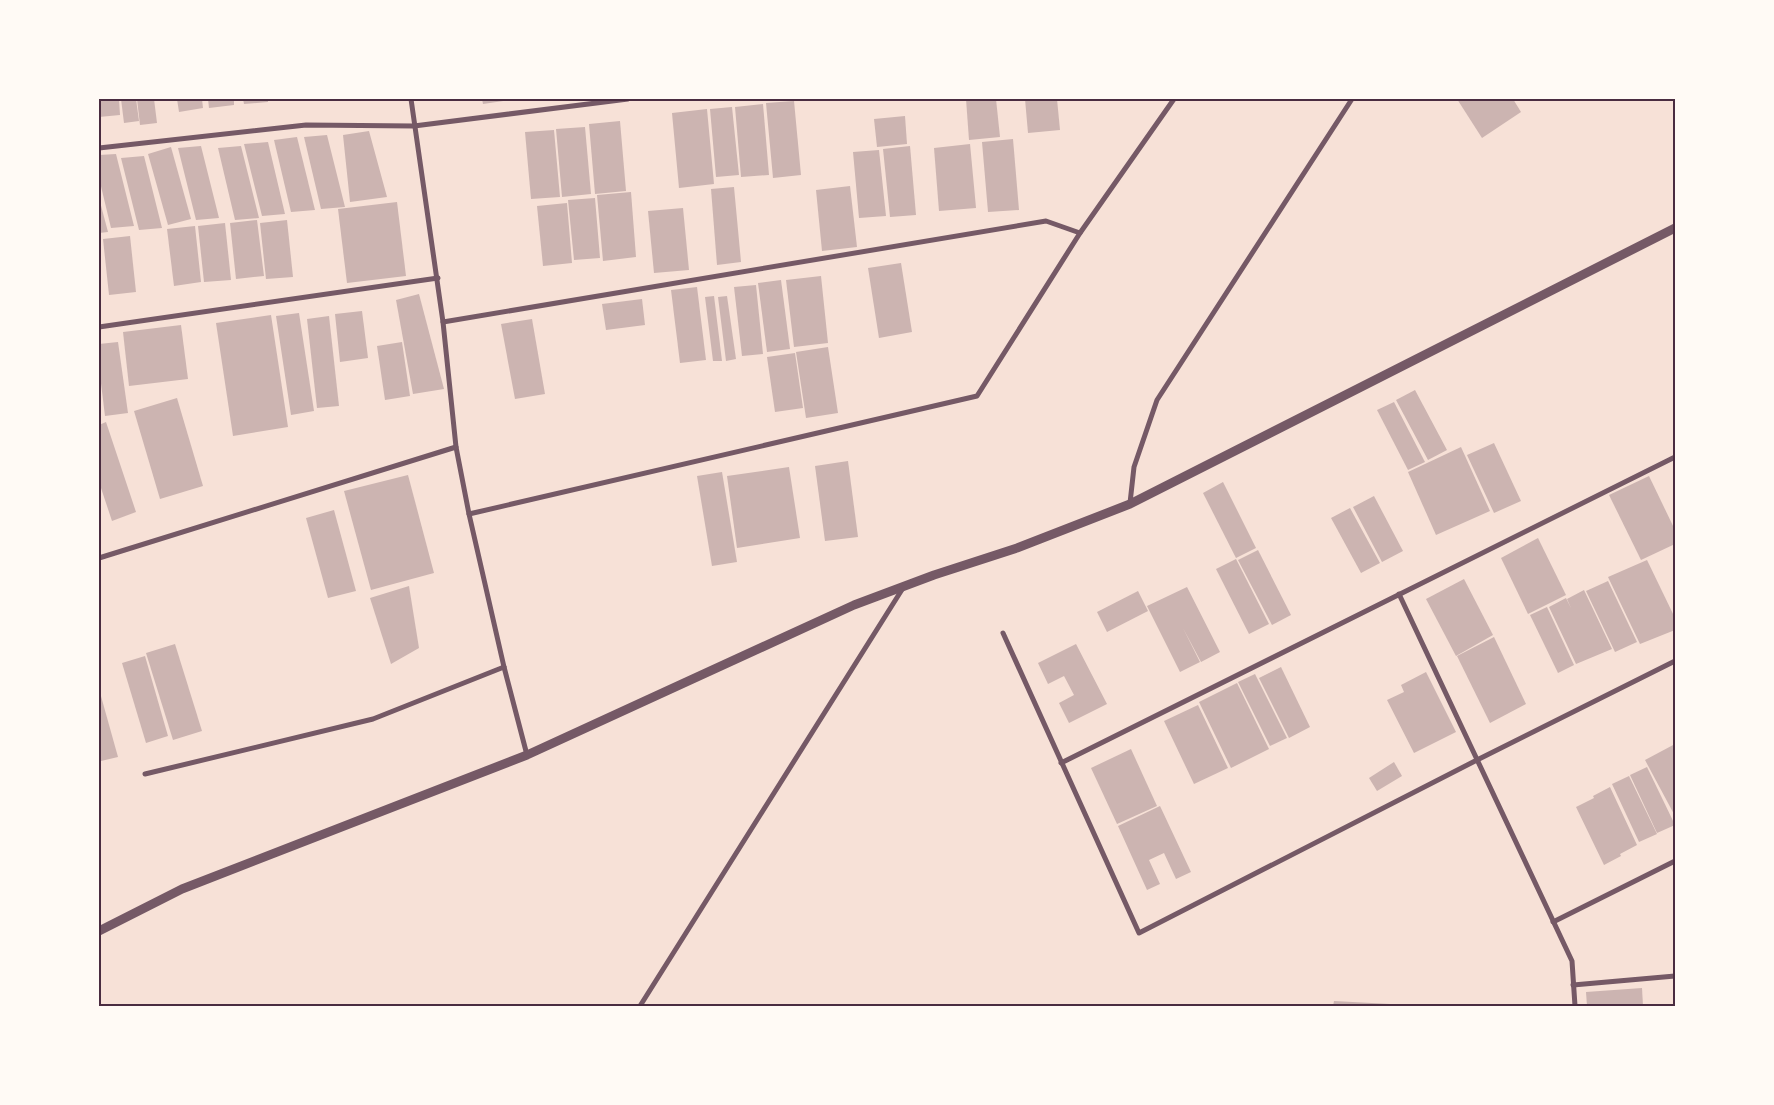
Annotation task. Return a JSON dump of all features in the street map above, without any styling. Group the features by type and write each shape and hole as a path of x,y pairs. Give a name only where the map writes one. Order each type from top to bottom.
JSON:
{"street":[{"path":"411,99 444,322 456,447 469,514 504,667 527,755"},
{"path":"99,148 306,125 414,126 628,99"},
{"path":"469,514 977,396 1080,233 1174,99"},
{"path":"1130,504 1134,467 1157,400 1352,99"},
{"path":"444,322 1046,221 1080,233"},
{"path":"99,931 182,889 527,755 854,605 904,585 1017,548 1130,504 1675,228"},
{"path":"99,327 438,278"},
{"path":"99,558 456,447"},
{"path":"1061,762 1675,457"},
{"path":"640,1006 904,585"},
{"path":"1399,594 1572,961 1575,1006"},
{"path":"1003,633 1139,933 1675,661"},
{"path":"145,774 373,719 504,667"},
{"path":"1553,922 1675,861"},
{"path":"1573,985 1675,976"}],"building":[{"path":"99,99 119,99 120,115 99,117"},
{"path":"121,99 136,99 139,121 124,123"},
{"path":"137,99 154,99 157,123 140,125"},
{"path":"177,99 202,99 203,108 179,112"},
{"path":"208,99 234,99 234,105 209,108"},
{"path":"243,99 268,99 268,102 244,104"},
{"path":"482,99 510,99 510,100 483,104"},
{"path":"966,99 996,99 1000,137 969,140"},
{"path":"1025,99 1057,99 1060,130 1028,133"},
{"path":"1457,99 1513,99 1521,112 1482,138"},
{"path":"794,101 801,175 773,178 766,103"},
{"path":"763,104 769,175 741,177 735,107"},
{"path":"732,107 739,175 716,177 710,109"},
{"path":"707,109 714,184 679,188 672,113"},
{"path":"905,116 907,144 877,147 874,119"},
{"path":"620,121 626,191 595,194 589,124"},
{"path":"585,127 591,194 562,197 556,129"},
{"path":"554,130 560,197 531,199 525,132"},
{"path":"369,131 387,197 350,202 343,135"},
{"path":"327,135 345,207 321,209 304,137"},
{"path":"297,137 315,210 291,212 274,140"},
{"path":"1013,139 1019,210 988,212 982,142"},
{"path":"268,142 285,214 262,216 244,144"},
{"path":"970,144 976,208 939,211 934,148"},
{"path":"201,146 219,218 196,220 178,148"},
{"path":"241,146 259,218 235,220 218,148"},
{"path":"910,146 916,215 890,217 883,149"},
{"path":"171,147 191,219 168,225 148,154"},
{"path":"879,150 886,216 859,218 853,152"},
{"path":"116,154 134,226 111,228 99,178 99,155"},
{"path":"144,156 162,228 139,230 121,158"},
{"path":"850,186 857,247 822,251 816,190"},
{"path":"734,187 741,262 717,265 711,189"},
{"path":"631,192 636,257 603,261 597,195"},
{"path":"99,198 108,232 99,233"},
{"path":"595,198 600,258 574,260 568,200"},
{"path":"397,202 406,276 347,283 338,209"},
{"path":"567,203 572,263 543,266 537,206"},
{"path":"683,208 689,270 654,273 648,211"},
{"path":"257,220 264,276 236,279 230,223"},
{"path":"287,220 293,277 266,279 260,223"},
{"path":"225,223 231,280 204,282 198,226"},
{"path":"195,226 201,282 174,286 167,229"},
{"path":"130,236 136,292 109,295 103,239"},
{"path":"901,263 912,332 879,338 868,268"},
{"path":"821,276 828,343 794,347 786,280"},
{"path":"781,280 790,349 767,352 758,283"},
{"path":"756,285 763,354 742,356 734,287"},
{"path":"697,287 706,360 680,363 671,290"},
{"path":"419,294 444,389 413,394 396,300"},
{"path":"714,296 722,361 713,361 705,297"},
{"path":"727,296 736,359 726,361 718,297"},
{"path":"642,299 645,325 606,330 602,304"},
{"path":"362,311 368,358 340,362 335,314"},
{"path":"299,313 314,411 291,415 276,316"},
{"path":"271,315 288,427 233,436 216,323"},
{"path":"329,316 339,406 317,408 307,319"},
{"path":"532,319 545,394 515,399 501,324"},
{"path":"181,325 188,379 129,386 123,332"},
{"path":"118,342 128,413 105,416 99,367 99,344"},
{"path":"402,342 410,396 385,400 377,346"},
{"path":"828,347 838,413 806,418 796,352"},
{"path":"795,353 803,408 775,412 767,357"},
{"path":"1415,390 1447,450 1428,460 1396,400"},
{"path":"177,398 203,486 160,499 134,411"},
{"path":"1394,402 1425,462 1408,470 1377,410"},
{"path":"106,422 136,512 112,521 99,482 99,425"},
{"path":"1494,443 1521,501 1494,513 1467,455"},
{"path":"1461,447 1490,511 1436,535 1408,472"},
{"path":"848,461 858,537 825,541 815,466"},
{"path":"789,467 800,538 737,548 727,476"},
{"path":"722,472 737,562 712,566 697,476"},
{"path":"408,475 434,573 371,590 344,491"},
{"path":"1649,476 1675,530 1675,544 1641,560 1609,495"},
{"path":"1223,482 1256,548 1236,558 1203,493"},
{"path":"1374,496 1403,551 1382,562 1353,507"},
{"path":"1350,508 1380,563 1361,573 1331,518"},
{"path":"334,510 356,591 328,598 306,518"},
{"path":"1538,538 1566,595 1528,614 1501,558"},
{"path":"1258,550 1291,615 1272,625 1238,560"},
{"path":"1236,559 1269,624 1249,634 1216,569"},
{"path":"1647,560 1675,618 1675,630 1640,644 1608,577"},
{"path":"1464,579 1493,635 1456,656 1426,599"},
{"path":"1608,581 1637,642 1615,652 1586,591"},
{"path":"409,586 419,648 391,664 370,598"},
{"path":"1187,587 1220,652 1201,662 1183,628 1200,662 1180,672 1147,606"},
{"path":"1584,590 1612,649 1576,664 1549,607 1566,598 1571,608 1567,599"},
{"path":"1138,591 1148,611 1107,632 1097,612"},
{"path":"1547,607 1574,665 1558,673 1530,615"},
{"path":"1494,637 1526,704 1490,723 1457,656"},
{"path":"175,644 202,731 173,740 146,653"},
{"path":"1076,644 1107,704 1069,723 1059,703 1074,695 1064,676 1048,684 1038,663"},
{"path":"145,656 168,736 146,743 122,663"},
{"path":"1281,667 1310,727 1289,738 1259,678"},
{"path":"1426,672 1456,732 1414,753 1387,700 1404,692 1401,685"},
{"path":"1255,674 1287,738 1270,746 1238,682"},
{"path":"1237,683 1269,749 1231,768 1199,702"},
{"path":"99,689 118,757 101,761 99,755"},
{"path":"1198,705 1228,768 1194,784 1164,721"},
{"path":"1675,744 1675,816 1645,760"},
{"path":"1131,749 1157,806 1117,824 1091,768"},
{"path":"1394,762 1402,776 1377,791 1369,778"},
{"path":"1647,767 1675,825 1657,833 1630,775"},
{"path":"1629,776 1657,834 1639,842 1612,784"},
{"path":"1610,787 1637,845 1604,865 1576,807"},
{"path":"1160,806 1191,872 1176,879 1164,853 1149,860 1160,884 1147,890 1118,826"},
{"path":"1642,988 1643,1006 1587,1006 1586,992"},
{"path":"1334,1001 1409,1005 1409,1006 1333,1006"}]}
